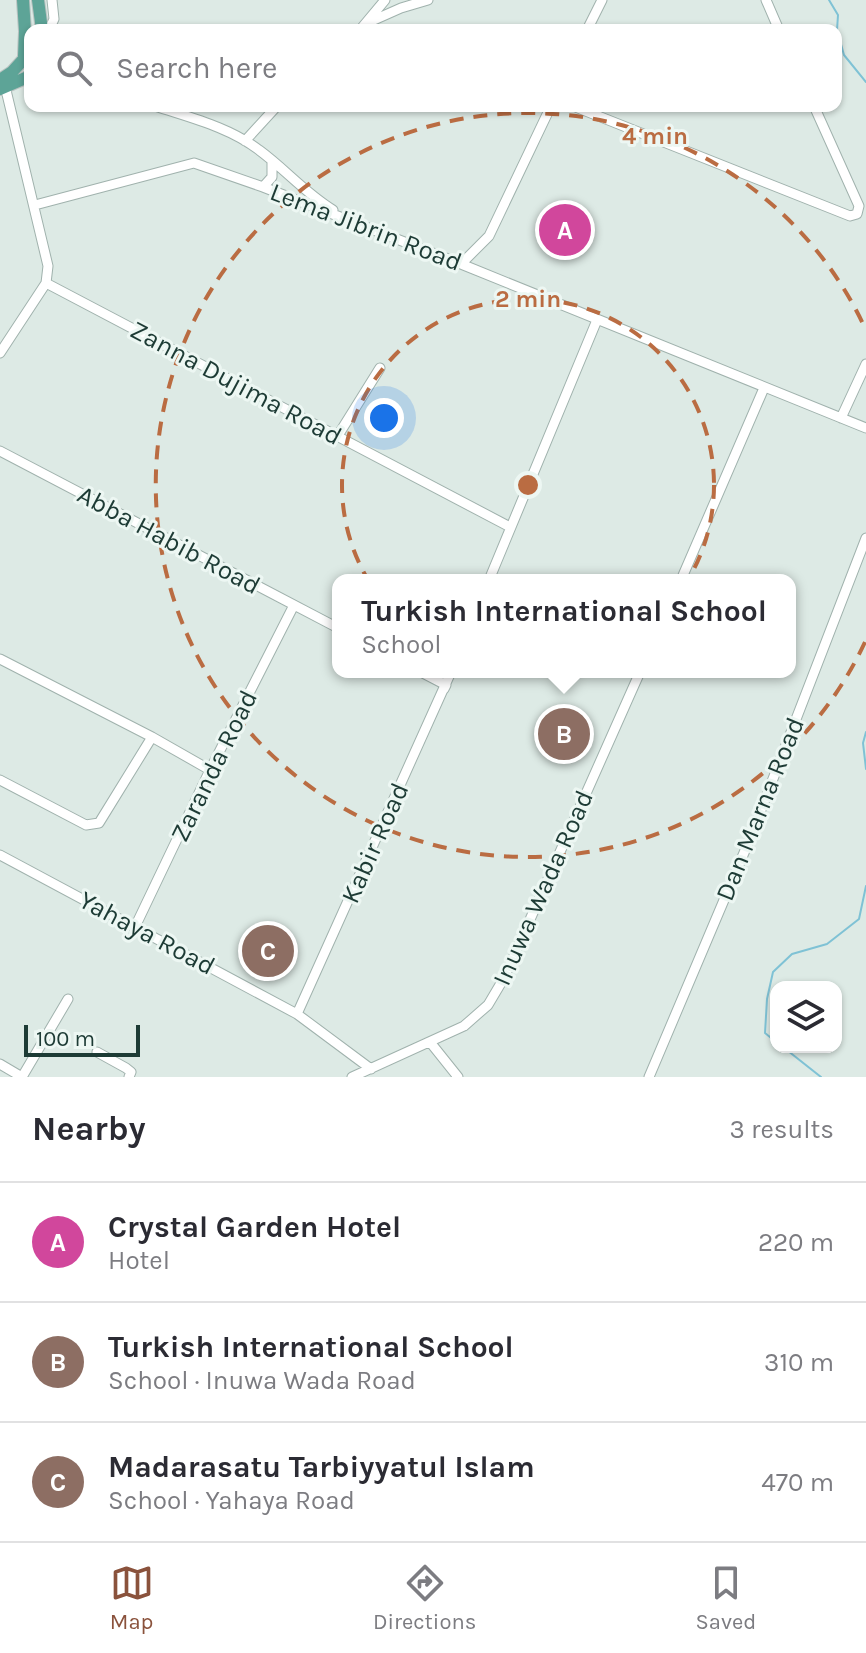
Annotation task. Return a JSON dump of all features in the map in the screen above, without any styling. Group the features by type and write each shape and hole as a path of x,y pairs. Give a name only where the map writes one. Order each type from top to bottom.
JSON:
{"main road":[{"path":"23,0 25,24"},
{"path":"38,0 41,24"},
{"path":"2,85 24,56"},
{"path":"2,85 24,77"}],"street":[{"path":"52,0 52,24"},
{"path":"365,24 385,0"},
{"path":"368,24 401,8 428,0"},
{"path":"590,24 602,0"},
{"path":"766,0 776,24"},
{"path":"0,353 46,283 48,266 35,205 2,85"},
{"path":"173,112 231,132 272,161 317,200 378,232"},
{"path":"245,141 272,112"},
{"path":"461,264 489,236 548,112"},
{"path":"588,112 850,216 857,214 859,206 817,112"},
{"path":"263,187 272,177 272,161"},
{"name":"Lema Jibrin Road","path":"35,205 194,163 461,264 866,428"},
{"name":"Zanna Dujima Road","path":"46,283 510,527"},
{"path":"491,574 597,320"},
{"path":"841,418 866,364"},
{"path":"337,437 380,368"},
{"path":"684,574 764,388"},
{"name":"Abba Habib Road","path":"0,451 332,625"},
{"name":"Dan Marna Road","path":"649,1077 749,841 866,538"},
{"name":"Zaranda Road","path":"135,927 294,605"},
{"path":"0,659 210,770"},
{"path":"433,678 446,685"},
{"path":"344,916 449,678"},
{"name":"Inuwa Wada Road","path":"352,1077 464,1026 488,1005 504,978 637,678"},
{"name":"Kabir Road","path":"297,1014 440,699"},
{"path":"0,780 93,826 99,823 152,737"},
{"name":"Yahaya Road","path":"0,855 297,1014 371,1069"},
{"path":"0,1064 22,1077 68,999"},
{"path":"430,1042 458,1077"},
{"path":"97,1052 126,1068 131,1072 129,1077"}],"waterway":[{"path":"829,0 838,15 837,24"},
{"path":"842,48 844,55 866,82"},
{"path":"866,732 863,743 866,769"},
{"path":"771,981 773,972 792,954 827,944 859,919 866,886"},
{"path":"770,986 765,1033 770,1037"},
{"path":"791,1053 821,1077"}],"place":[{"name":"Crystal Garden Hotel","path":"565,230"},
{"name":"Turkish International School","path":"564,734"},
{"name":"Madarasatu Tarbiyyatul Islam","path":"268,951"}]}
